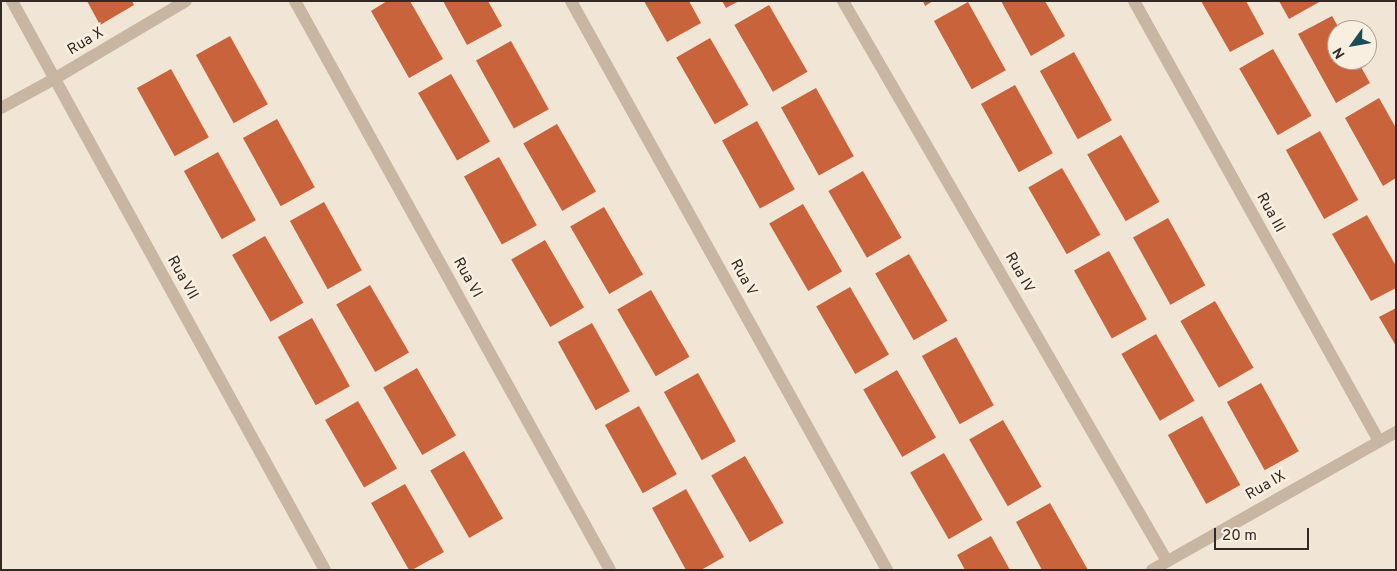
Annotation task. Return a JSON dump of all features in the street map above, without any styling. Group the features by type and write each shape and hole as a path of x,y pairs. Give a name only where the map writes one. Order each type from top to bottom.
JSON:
{"street":[{"name":"Rua VII","path":"12,1 325,570"},
{"name":"Rua X","path":"1,108 54,80 186,1"},
{"name":"Rua VI","path":"294,1 610,570"},
{"name":"Rua V","path":"571,1 887,570"},
{"name":"Rua IV","path":"843,1 1167,561"},
{"name":"Rua III","path":"1134,1 1378,441"},
{"name":"Rua IX","path":"1152,570 1396,432"}],"building":[{"path":"87,1 132,1 134,5 100,25"},
{"path":"387,1 410,1 443,59 409,78 371,11"},
{"path":"443,1 488,1 502,26 467,45"},
{"path":"644,1 689,1 701,23 667,42"},
{"path":"722,1 739,1 726,8"},
{"path":"923,1 933,1 925,6"},
{"path":"1001,1 1045,1 1065,36 1031,56"},
{"path":"1201,1 1246,1 1264,34 1230,52"},
{"path":"1279,1 1321,1 1289,19"},
{"path":"968,2 1006,70 972,89 934,21"},
{"path":"769,5 808,72 773,92 734,25"},
{"path":"1332,16 1334,20 1327,20 1327,70 1363,70 1370,83 1336,103 1298,34"},
{"path":"230,36 268,104 234,123 196,55"},
{"path":"710,38 748,105 715,124 676,58"},
{"path":"511,41 549,109 514,129 476,60"},
{"path":"1273,49 1312,116 1278,135 1239,68"},
{"path":"1074,52 1112,120 1078,139 1040,71"},
{"path":"171,69 209,137 175,156 137,88"},
{"path":"451,74 490,142 457,161 418,93"},
{"path":"1015,85 1053,153 1019,172 981,104"},
{"path":"816,88 854,156 819,176 781,107"},
{"path":"1379,98 1396,128 1396,178 1383,186 1345,118"},
{"path":"277,119 315,187 281,206 243,138"},
{"path":"757,121 795,189 760,209 722,140"},
{"path":"557,124 596,192 562,211 523,144"},
{"path":"1320,131 1358,200 1324,219 1286,150"},
{"path":"1121,135 1160,202 1126,221 1087,155"},
{"path":"218,152 256,220 222,239 184,171"},
{"path":"499,157 537,225 502,245 464,176"},
{"path":"1062,168 1100,235 1067,254 1028,188"},
{"path":"863,171 902,238 867,258 828,191"},
{"path":"324,202 362,270 328,289 290,221"},
{"path":"803,204 842,272 808,291 769,224"},
{"path":"604,207 643,275 609,294 570,226"},
{"path":"1367,215 1396,266 1396,288 1371,301 1332,234"},
{"path":"1168,218 1205,285 1170,305 1133,237"},
{"path":"265,236 304,303 271,322 232,255"},
{"path":"545,240 584,308 550,327 511,260"},
{"path":"1109,251 1147,319 1112,339 1074,270"},
{"path":"909,254 948,321 914,340 875,274"},
{"path":"370,285 409,353 375,372 336,304"},
{"path":"850,287 889,355 855,374 816,306"},
{"path":"651,290 690,357 656,376 617,310"},
{"path":"1215,301 1254,368 1219,388 1180,321"},
{"path":"1396,308 1396,346 1379,317"},
{"path":"312,318 350,386 316,405 278,337"},
{"path":"592,323 630,391 596,410 558,342"},
{"path":"1156,334 1194,401 1160,421 1121,354"},
{"path":"956,337 994,405 960,424 922,356"},
{"path":"417,368 456,436 422,455 383,388"},
{"path":"897,370 936,438 902,457 863,390"},
{"path":"698,373 736,441 702,460 664,392"},
{"path":"1261,383 1299,451 1265,470 1227,402"},
{"path":"358,401 397,469 364,488 325,420"},
{"path":"639,406 677,474 643,493 605,425"},
{"path":"1202,416 1240,485 1206,504 1168,435"},
{"path":"1003,420 1042,487 1008,506 969,440"},
{"path":"464,451 503,519 469,538 430,471"},
{"path":"944,453 982,520 949,539 910,472"},
{"path":"745,456 784,523 750,542 711,476"},
{"path":"405,484 444,552 412,570 409,570 371,503"},
{"path":"686,489 724,557 701,570 686,570 652,508"},
{"path":"1050,503 1088,570 1042,570 1016,522"},
{"path":"991,536 1010,570 965,570 957,555"}]}
